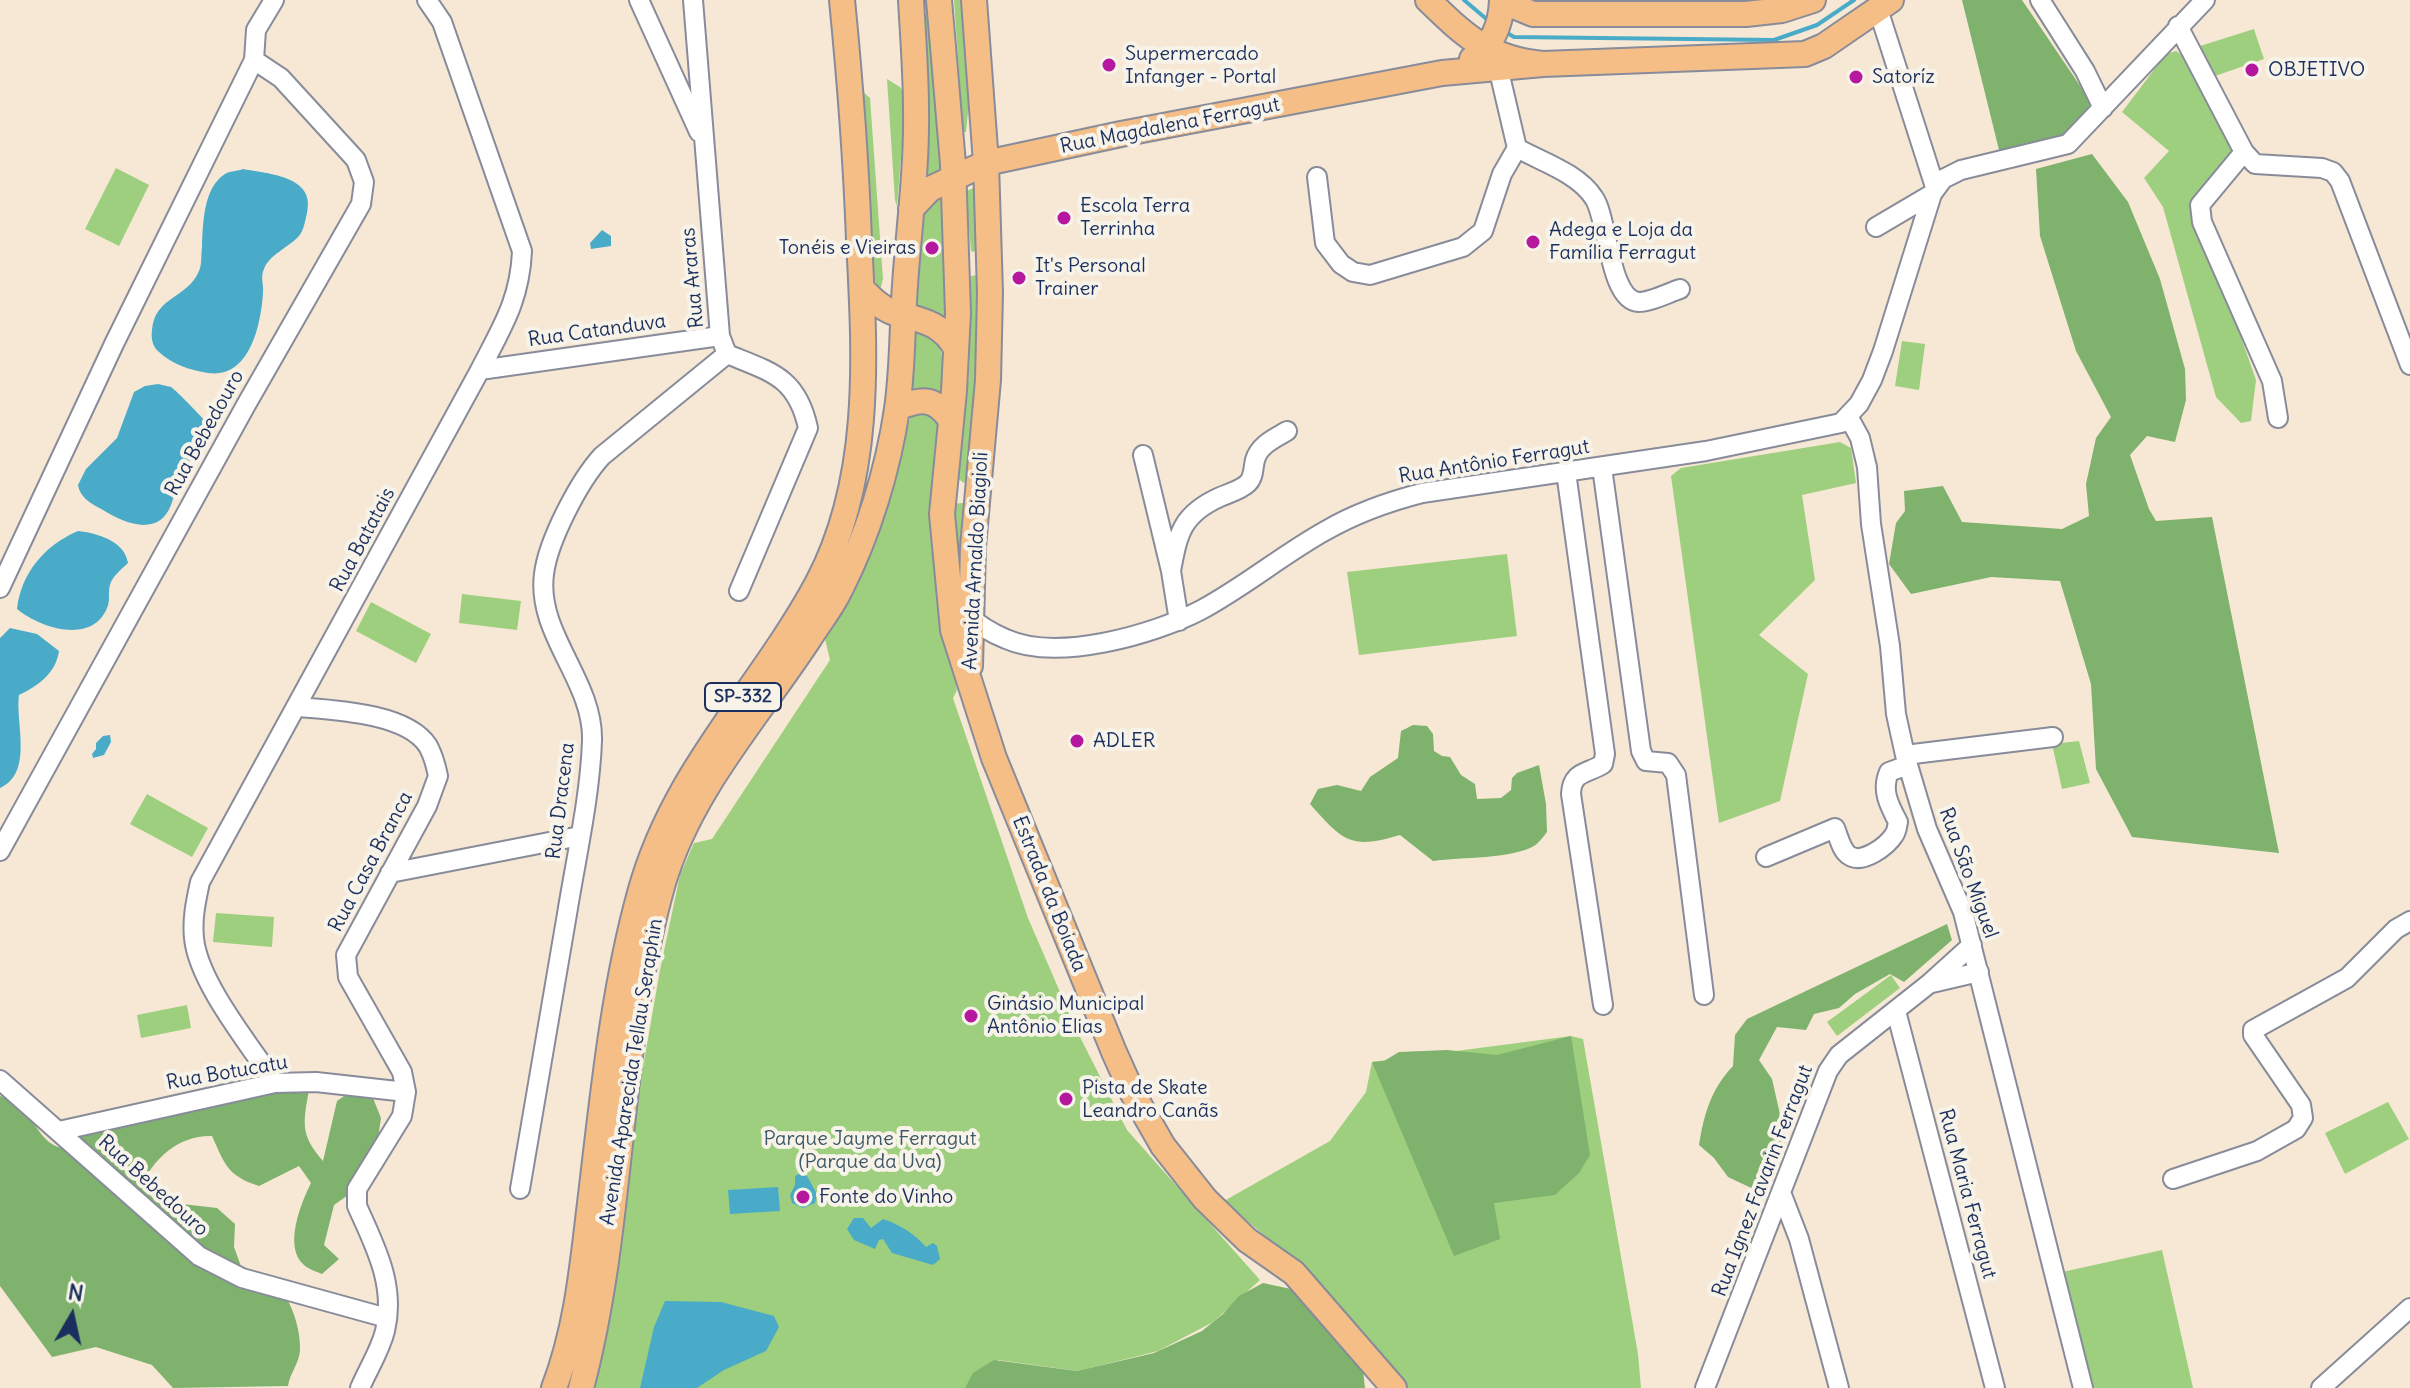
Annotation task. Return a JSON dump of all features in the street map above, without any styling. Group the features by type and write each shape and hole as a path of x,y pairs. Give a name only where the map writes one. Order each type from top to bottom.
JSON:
{"main road":[{"name":"Avenida Aparecida Tellau Seraphin","path":"554,1388 571,1336 612,1028 626,942 645,873 670,811 693,769 779,648 817,583 844,515 858,449 865,379 862,289 853,111 842,0"},
{"name":"Avenida Aparecida Tellau Seraphin","path":"581,1388 594,1340 621,1120 647,950 664,880 688,817 839,592 867,525 883,473 897,408 911,209 916,111 912,0"},
{"path":"912,0 918,3 937,0"},
{"name":"Avenida Arnaldo Biagioli","path":"937,0 958,176 956,349 942,514 953,630 969,680"},
{"name":"Avenida Arnaldo Biagioli","path":"969,680 973,547 988,380 989,257 986,163 974,0"},
{"path":"1428,0 1492,58 1543,64 1805,54 1824,46 1885,4"},
{"path":"1492,58 1505,0 1533,14 1746,14 1782,10 1813,0"},
{"name":"Rua Magdalena Ferragut","path":"911,209 930,189 986,163 1442,73 1468,62 1492,58"},
{"path":"958,176 983,126"},
{"path":"957,260 980,262 989,257"},
{"path":"862,289 882,307 932,322 949,336 956,349"},
{"path":"897,408 919,400 930,402 942,408 950,419"},
{"path":"943,497 968,495 978,500"},
{"name":"Estrada da Boiada","path":"969,680 994,758 1114,1052 1132,1092 1163,1146 1205,1199 1247,1240 1294,1273 1394,1388"}],"street":[{"path":"0,588 114,344 254,60 256,30 274,0"},
{"name":"Rua Batatais","path":"275,1083 200,965 194,940 193,913 200,882 480,370 516,300 521,277 522,251 442,22 427,0"},
{"path":"639,0 702,140"},
{"name":"Rua Araras","path":"693,0 720,336 727,354"},
{"path":"2040,0 2085,71 2103,108"},
{"path":"1876,227 1961,170 2068,144 2178,26 2195,3"},
{"path":"1848,416 1859,404 1883,351 1933,190 1885,4"},
{"path":"2178,26 2244,152 2255,164 2322,168 2336,175 2344,188 2408,356"},
{"path":"1317,177 1325,243 1341,264 1353,272 1370,275 1463,247 1474,240 1483,231 1502,174 1517,148 1492,58"},
{"name":"Rua Bebedouro","path":"0,851 246,405 361,204 364,182 356,160 281,78 254,60"},
{"path":"1517,148 1583,183 1597,201 1619,287 1631,300 1641,302 1680,289"},
{"path":"2244,152 2200,205 2202,222 2272,381 2278,418"},
{"name":"Rua Catanduva","path":"480,370 720,336"},
{"path":"727,354 768,371 797,393 808,428 739,591"},
{"name":"Rua Dracena","path":"520,1189 580,836 592,740 586,702 546,608 543,589 547,560 575,492 588,471 602,456 727,354"},
{"name":"Rua Antônio Ferragut","path":"949,600 1007,640 1035,646 1064,648 1126,636 1179,621 1264,572 1324,531 1378,505 1422,493 1706,451 1831,426 1841,423 1848,416"},
{"name":"Rua São Miguel","path":"1848,416 1860,438 1867,467 1871,524 1890,646 1896,714 1907,760 1927,829 1963,912 2083,1388"},
{"path":"1171,571 1177,537 1187,520 1199,506 1251,481 1260,449 1287,431"},
{"path":"1143,455 1171,571 1179,621"},
{"path":"1602,467 1641,751 1646,761 1668,763 1676,775 1704,995"},
{"path":"1566,472 1605,754 1603,764 1576,775 1571,794 1603,1005"},
{"name":"Rua Casa Branca","path":"298,707 335,710 411,729 427,744 438,776 434,792 346,955 348,977 402,1072 406,1092"},
{"path":"1766,857 1835,828 1843,850 1861,859 1894,835 1898,822 1884,783 1889,772 1907,760 2053,737"},
{"path":"390,873 580,836"},
{"path":"2173,1179 2257,1151 2296,1129 2303,1118 2301,1105 2253,1035 2253,1030 2347,978 2396,929 2410,921"},
{"name":"Rua Ignez Favarin Ferragut","path":"1705,1388 1828,1071 1839,1055 1930,983 1972,945"},
{"name":"Rua Ignez Favarin Ferragut","path":"1930,983 1979,972"},
{"name":"Rua Maria Ferragut","path":"1896,1011 1995,1388"},
{"name":"Rua Bebedouro","path":"0,1080 199,1256 242,1278 387,1318"},
{"name":"Rua Botucatu","path":"59,1131 275,1083 316,1082 406,1092"},
{"path":"360,1388 378,1352 387,1318 386,1278 357,1206 357,1189 402,1116 406,1092"},
{"path":"1782,1195 1799,1239 1839,1388"},
{"path":"2321,1388 2410,1308"}],"green space":[{"path":"954,0 966,0 970,93 966,132 963,132"},
{"path":"1962,0 2022,0 2089,99 2089,109 2061,140 2000,154"},
{"path":"923,14 932,16 942,169 921,178"},
{"path":"2254,29 2264,59 2215,76 2200,46"},
{"path":"2176,51 2183,56 2233,150 2193,199 2191,213 2223,286 2256,380 2251,421 2241,423 2216,397 2163,207 2144,178 2169,151 2122,112 2166,54"},
{"path":"887,79 900,87 906,98 897,206 895,200"},
{"path":"855,85 870,98 883,279 881,287 876,285 864,221"},
{"path":"2092,154 2128,202 2160,279 2185,369 2186,400 2175,442 2147,436 2130,455 2156,521 2212,517 2279,853 2132,837 2096,769 2091,684 2060,581 1991,577 1911,594 1889,564 1896,523 1905,511 1904,491 1943,486 1962,522 2062,529 2089,516 2086,484 2096,438 2111,417 2076,351 2040,236 2036,169"},
{"path":"116,168 149,185 119,246 85,229"},
{"path":"974,188 977,249 973,252 966,191"},
{"path":"943,193 947,324 909,310 915,217"},
{"path":"982,274 983,307 968,480 964,483 957,478 969,374 971,276"},
{"path":"914,330 933,337 942,353 942,393 910,390"},
{"path":"1902,341 1925,344 1919,390 1895,386"},
{"name":"Parque Jayme Ferragut (Parque da Uva)","path":"912,410 938,415 931,520 939,596 957,690 953,698 1028,918 1076,1029 1127,1130 1260,1280 1213,1322 1158,1351 1078,1371 998,1360 967,1388 587,1388 660,970 680,875 694,843 712,839 830,660 825,639 876,527"},
{"path":"1840,442 1851,448 1856,483 1802,495 1815,580 1759,635 1808,674 1780,801 1719,823 1671,476 1681,468"},
{"path":"953,504 967,504 962,594"},
{"path":"1507,554 1517,636 1359,655 1347,572"},
{"path":"462,594 521,601 517,630 459,623"},
{"path":"371,602 431,634 416,663 356,631"},
{"path":"1413,725 1427,726 1433,734 1434,751 1450,757 1461,775 1475,784 1477,799 1501,798 1511,790 1512,778 1517,773 1539,765 1547,832 1539,842 1512,853 1433,861 1400,835 1358,842 1331,827 1310,804 1318,789 1337,785 1361,791 1370,777 1398,758 1401,731"},
{"path":"2079,741 2090,783 2062,789 2052,744"},
{"path":"147,794 208,828 192,857 130,824"},
{"path":"216,913 274,917 272,947 213,942"},
{"path":"1947,924 1952,940 1904,982 1890,974 1855,994 1839,1008 1814,1014 1806,1030 1777,1027 1759,1060 1772,1079 1786,1141 1764,1194 1728,1177 1699,1145 1710,1102 1733,1066 1735,1035 1747,1019"},
{"path":"1891,975 1900,988 1837,1036 1827,1022"},
{"path":"187,1005 191,1028 141,1038 137,1015"},
{"path":"1571,1036 1583,1039 1638,1354 1641,1388 1404,1388 1313,1277 1224,1201 1330,1141 1366,1092 1372,1062"},
{"path":"1571,1036 1590,1155 1579,1173 1555,1195 1494,1203 1500,1239 1454,1256 1372,1062 1384,1061 1399,1052 1447,1050 1497,1055"},
{"path":"275,1089 309,1090 305,1128 310,1144 323,1161 337,1101 354,1089 373,1098 381,1118 375,1158 351,1193 334,1205 324,1245 339,1259 322,1274 304,1265 295,1247 296,1225 311,1183 299,1166 259,1186 240,1178 229,1168 212,1136 200,1137 189,1139 169,1150 153,1166 141,1186 156,1201 217,1208 235,1224 234,1247 242,1269 270,1278 285,1296 295,1318 300,1350 288,1386 173,1388 152,1365 96,1347 52,1357 0,1286 0,1096 20,1106 46,1139 62,1148 97,1128"},
{"path":"2388,1102 2409,1139 2345,1174 2325,1133"},
{"path":"2162,1250 2193,1388 2090,1388 2058,1273"},
{"path":"1263,1283 1291,1289 1332,1322 1363,1370 1365,1388 965,1388 973,1373 994,1360 1077,1371 1154,1353 1202,1331 1239,1296"}],"water":[{"path":"243,169 277,175 298,184 308,201 307,213 299,236 270,259 264,269 256,334 243,358 222,373 201,372 176,364 159,352 152,342 154,319 165,304 194,280 199,271 204,217 212,188 225,174"},
{"path":"602,230 611,236 611,246 591,249 590,243"},
{"path":"158,384 174,389 210,427 205,441 181,475 166,515 158,521 141,525 121,520 95,505 84,497 78,485 86,469 117,438 134,392"},
{"path":"78,531 101,536 116,544 126,555 128,563 111,582 108,605 100,619 78,630 65,630 39,622 17,609 29,572 45,552"},
{"path":"10,628 37,634 59,651 54,666 45,678 19,695 20,759 17,771 0,788 0,638"},
{"path":"110,735 111,742 104,755 93,758 96,743 103,736"},
{"name":"Fonte do Vinho","path":"801,1173 807,1176 817,1194 815,1203 803,1208 792,1203 790,1195 795,1176"},
{"path":"778,1187 780,1211 730,1214 728,1190"},
{"path":"854,1218 863,1218 871,1228 883,1219 895,1224 926,1247 933,1243 937,1246 940,1259 933,1265 892,1253 883,1239 879,1240 875,1249 854,1240 847,1229"},
{"path":"665,1301 721,1302 774,1316 779,1327 766,1351 724,1370 697,1388 640,1388 654,1327"}],"waterway":[{"path":"1464,0 1490,22"},
{"path":"1504,31 1514,37 1774,40 1817,25 1854,0"}],"place":[{"name":"Supermercado Infanger - Portal","path":"1109,65"},
{"name":"OBJETIVO","path":"2252,70"},
{"name":"Satoríz","path":"1856,77"},
{"name":"Escola Terra Terrinha","path":"1064,218"},
{"name":"Adega e Loja da Família Ferragut","path":"1533,242"},
{"name":"Tonéis e Vieiras","path":"932,248"},
{"name":"It's Personal Trainer","path":"1019,278"},
{"name":"ADLER","path":"1077,741"},
{"name":"Ginásio Municipal Antônio Elias","path":"971,1016"},
{"name":"Pista de Skate Leandro Canãs","path":"1066,1099"},
{"name":"Fonte do Vinho","path":"803,1197"}]}
